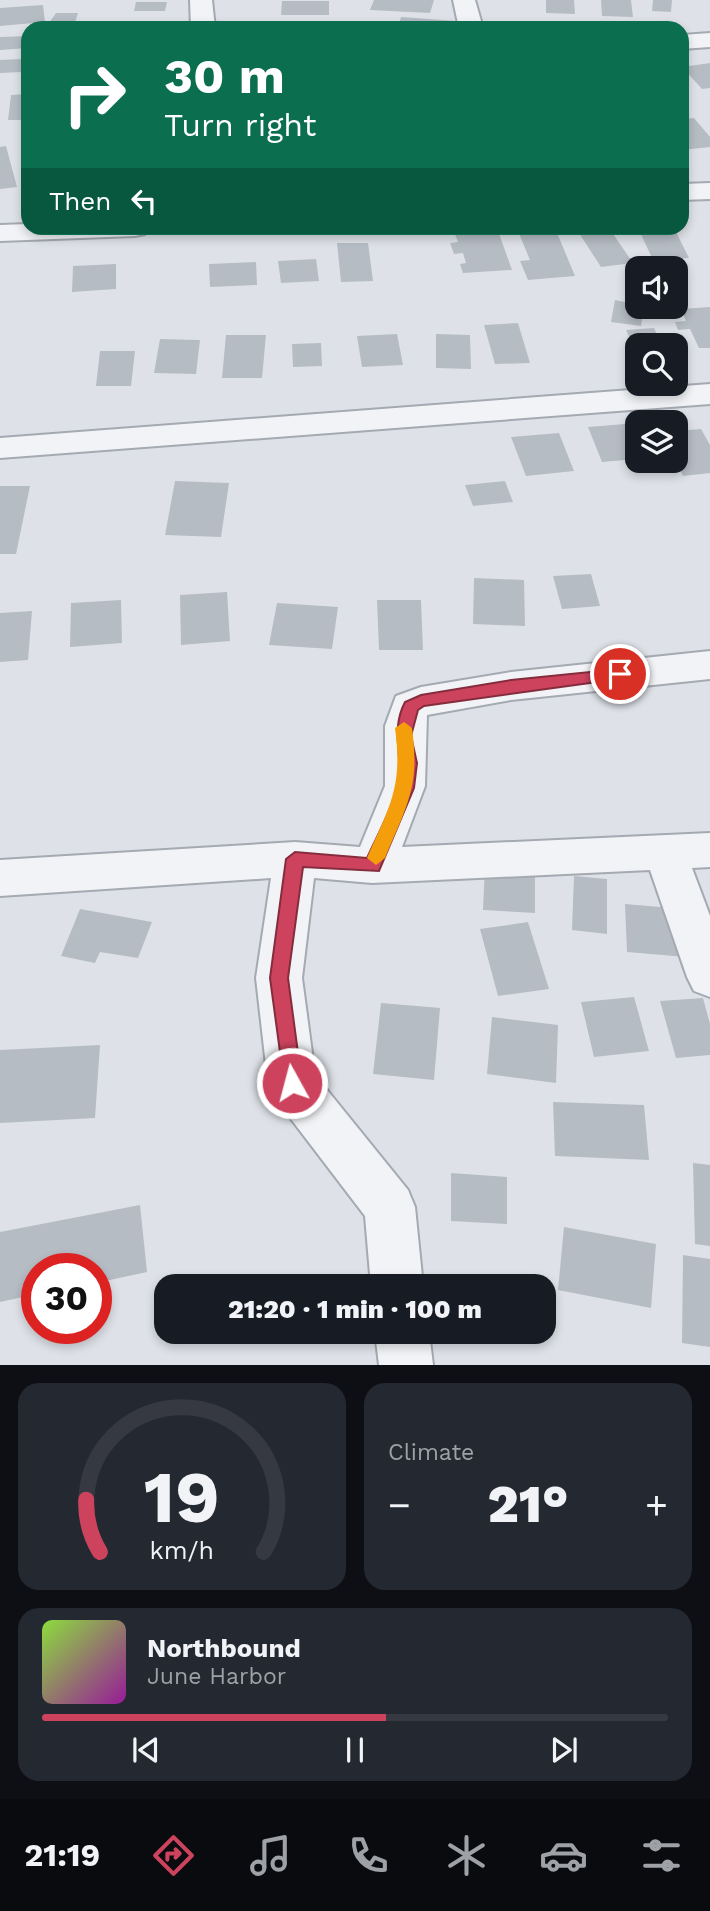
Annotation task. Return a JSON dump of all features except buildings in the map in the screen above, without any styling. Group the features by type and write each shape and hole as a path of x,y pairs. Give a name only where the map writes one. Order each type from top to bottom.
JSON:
{"street":[{"path":"201,0 202,21"},
{"path":"464,0 469,21"},
{"path":"689,42 710,40"},
{"path":"689,192 710,191"},
{"path":"0,233 21,232"},
{"path":"0,448 710,394"},
{"path":"373,866 405,788 408,763 403,736 410,706 421,701 511,686 710,665"},
{"path":"0,878 295,859 373,866 710,850"},
{"path":"665,852 710,977"},
{"path":"295,859 279,978 292,1083 390,1207 396,1274"},
{"path":"403,1344 406,1365"}],"slow traffic":[{"path":"376,858 405,788 408,763 404,728"}],"route":[{"path":"292,1083 279,978 295,859 373,866 405,788 408,763 403,736 405,718 410,706 421,701 511,686 620,674"}]}
